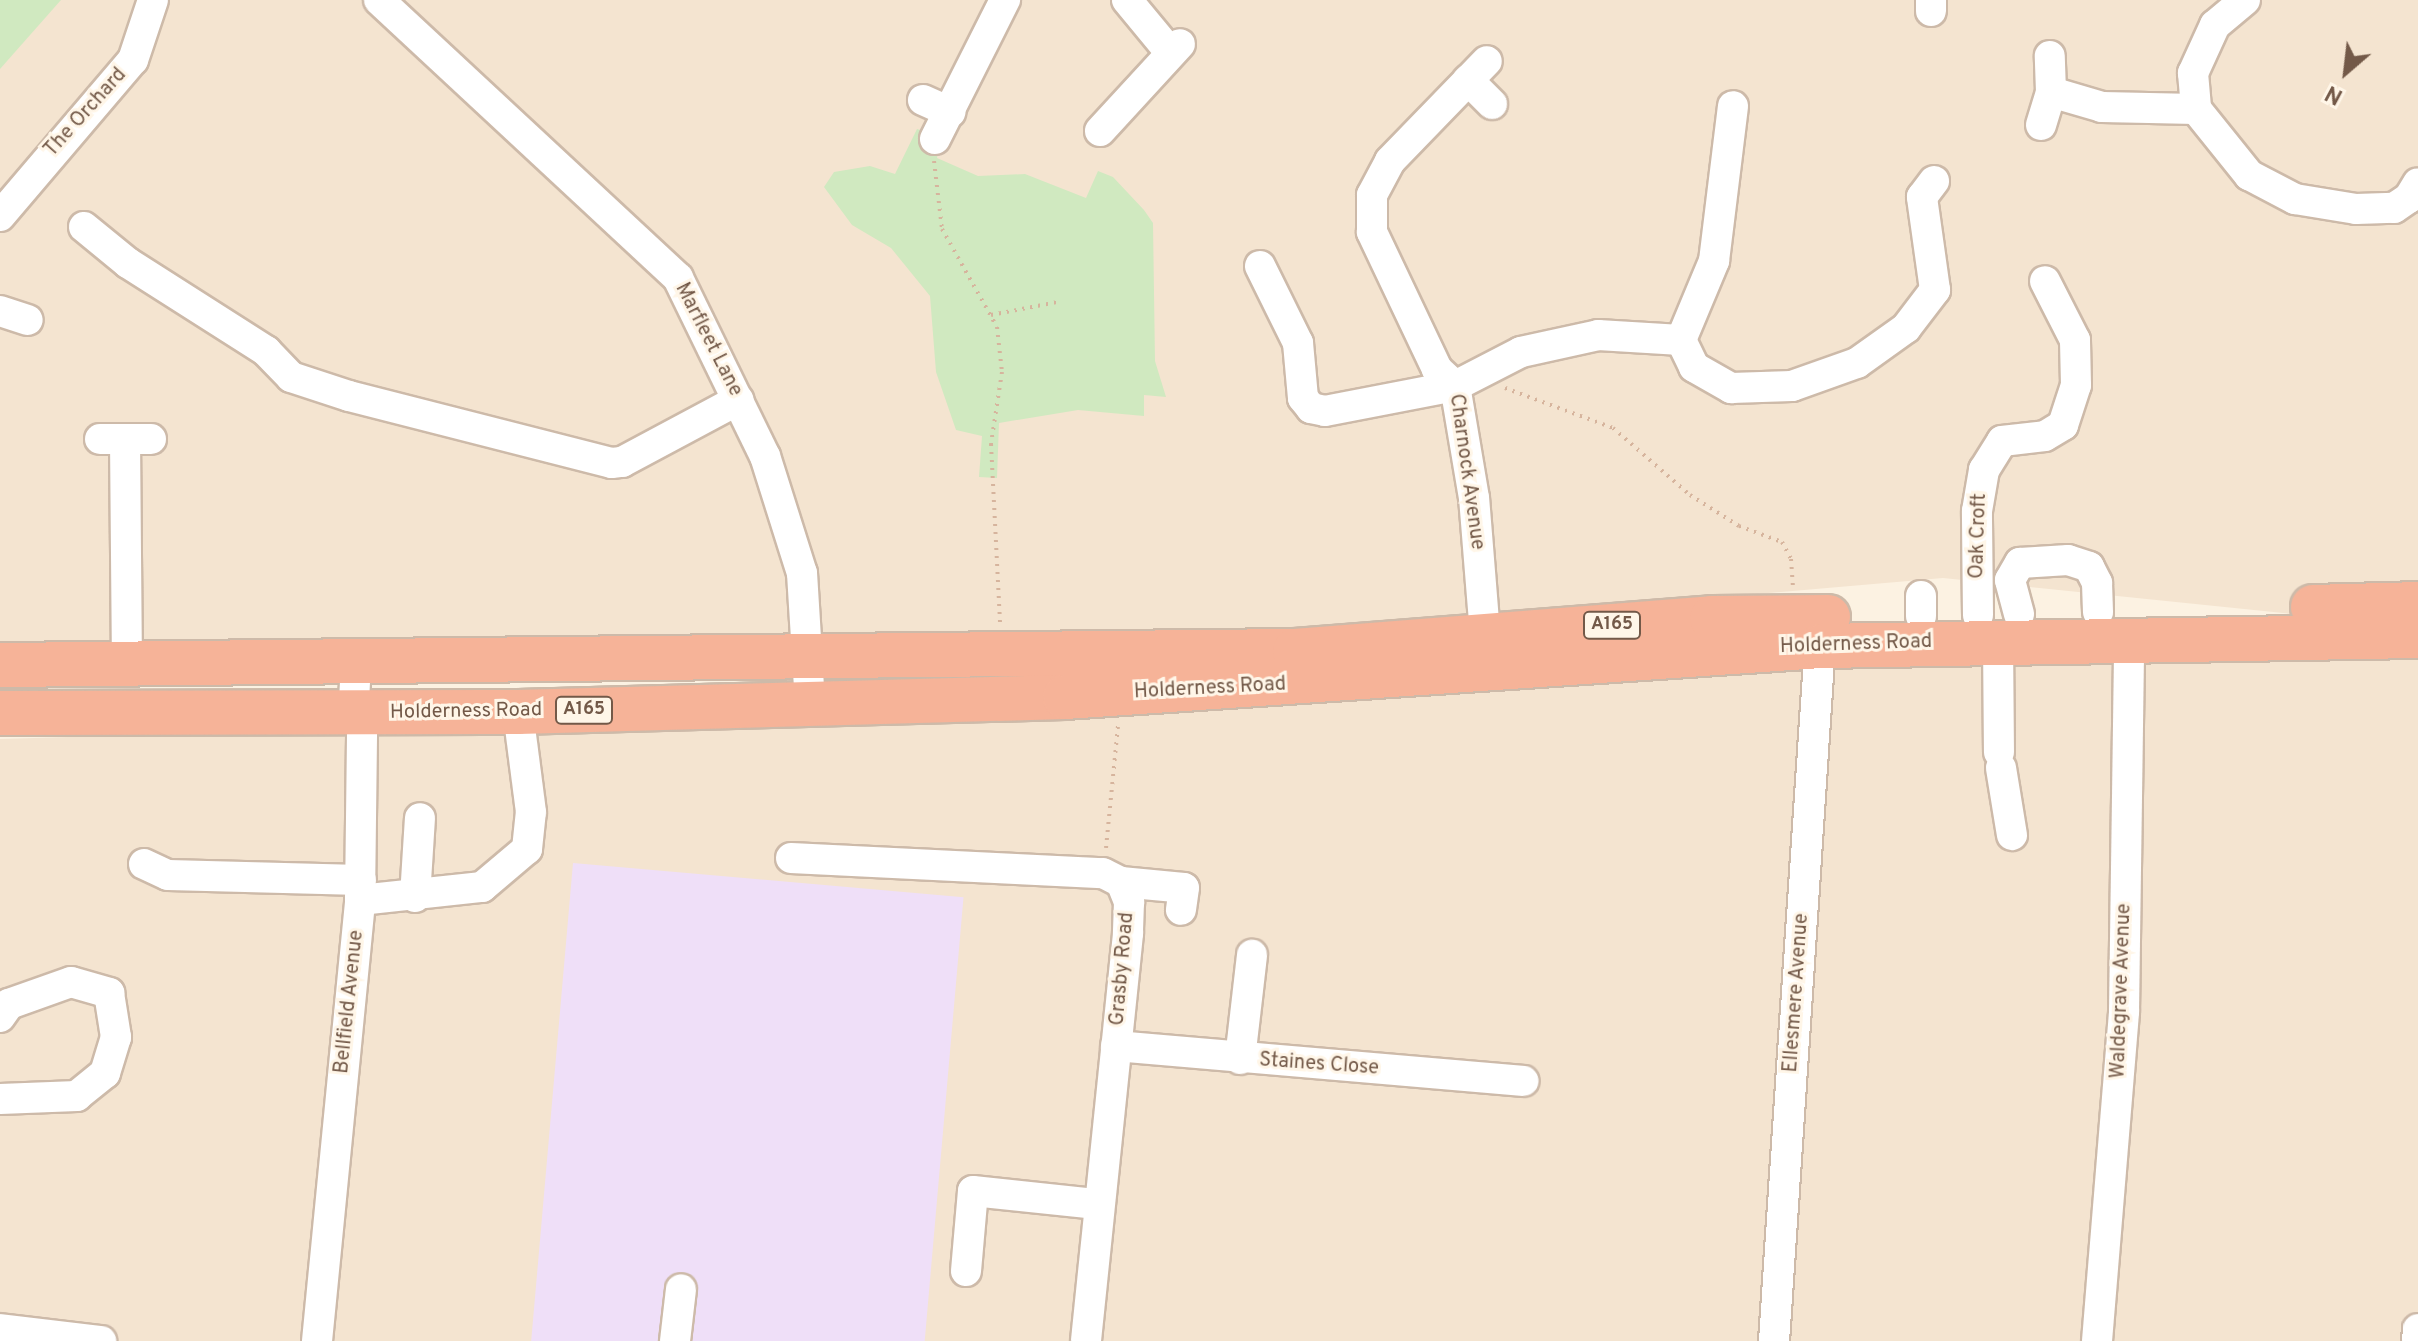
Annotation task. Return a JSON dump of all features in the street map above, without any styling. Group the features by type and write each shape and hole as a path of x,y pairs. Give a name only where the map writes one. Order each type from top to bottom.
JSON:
{"highway":[{"name":"Holderness Road","path":"2114,626 2418,604"},
{"name":"Holderness Road","path":"0,665 807,658 1280,668 1557,660 1813,627 1921,606 1998,623"},
{"name":"Holderness Road","path":"0,713 518,712 1132,693 1485,634 1998,623 2418,636"}],"street":[{"name":"The Orchard","path":"0,216 133,60 153,0"},
{"name":"Marfleet Lane","path":"379,0 678,278 765,456 802,573 810,702"},
{"path":"935,139 937,106 1005,0"},
{"path":"1100,131 1175,48 1127,0"},
{"path":"2245,0 2215,25 2193,73 2196,109 2249,175 2295,199 2356,209 2394,208 2409,198 2418,183"},
{"path":"2041,125 2051,92 2050,56"},
{"name":"Charnock Avenue","path":"1485,634 1461,383 1437,369 1372,232 1372,195 1390,161 1478,71 1492,104"},
{"path":"2051,92 2102,107 2196,109"},
{"path":"1733,106 1714,161 1714,261 1681,340 1694,367 1731,388 1792,386 1857,363 1906,328 1935,290 1922,197 1934,181"},
{"path":"84,227 128,263 266,351 291,377 349,396 612,463 622,462 738,400"},
{"path":"1260,266 1298,343 1303,398 1311,408 1325,411 1461,383 1521,352 1598,335 1681,340"},
{"name":"Oak Croft","path":"1998,623 1977,511 1984,470 2002,441 2045,436 2063,425 2076,385 2075,340 2043,278"},
{"path":"125,439 127,662"},
{"path":"1998,623 2000,760 2012,835"},
{"name":"Waldegrave Avenue","path":"2097,1341 2124,1012 2114,626"},
{"name":"Ellesmere Avenue","path":"1774,1341 1813,627"},
{"name":"Bellfield Avenue","path":"317,1341 361,890 356,663"},
{"path":"144,864 168,875 415,897 482,887 527,849 530,799 518,712"},
{"path":"415,897 420,818"},
{"path":"791,858 1112,878 1184,888 1181,910"},
{"name":"Grasby Road","path":"1086,1341 1097,1204 1129,902 1112,878"},
{"path":"1240,1059 1252,955"},
{"path":"0,1017 9,1004 71,982 109,993 116,1037 105,1073 77,1096 0,1099"},
{"name":"Staines Close","path":"1116,1046 1523,1081"},
{"path":"966,1271 973,1191 1097,1204"},
{"path":"675,1341 681,1289"},
{"path":"0,1329 101,1341"},
{"path":"2417,1341 2418,1329"}],"path":[{"path":"935,139 933,178 942,229 991,315 1002,372 991,444 1000,623"},
{"path":"991,315 1057,302"},
{"path":"1461,383 1573,409 1613,428 1690,495 1739,526 1782,542 1791,559 1813,627"},
{"path":"1112,878 1119,720 1132,719 1132,693"}],"shaded area":[{"path":"0,0 2418,0 2418,627 1943,578 1432,622 1049,639 0,656"},
{"path":"1952,651 2418,656 2418,1341 0,1341 0,739 516,724"},
{"path":"573,863 964,897 925,1341 531,1341"}],"green space":[{"path":"0,0 61,0 0,69"},
{"path":"917,129 941,137 937,158 978,176 1025,174 1086,198 1098,171 1113,177 1144,210 1153,223 1155,361 1166,397 1144,395 1144,416 1078,410 999,423 997,478 979,477 982,436 956,430 936,372 930,296 891,248 852,225 824,187 834,172 870,166 895,174"}]}
